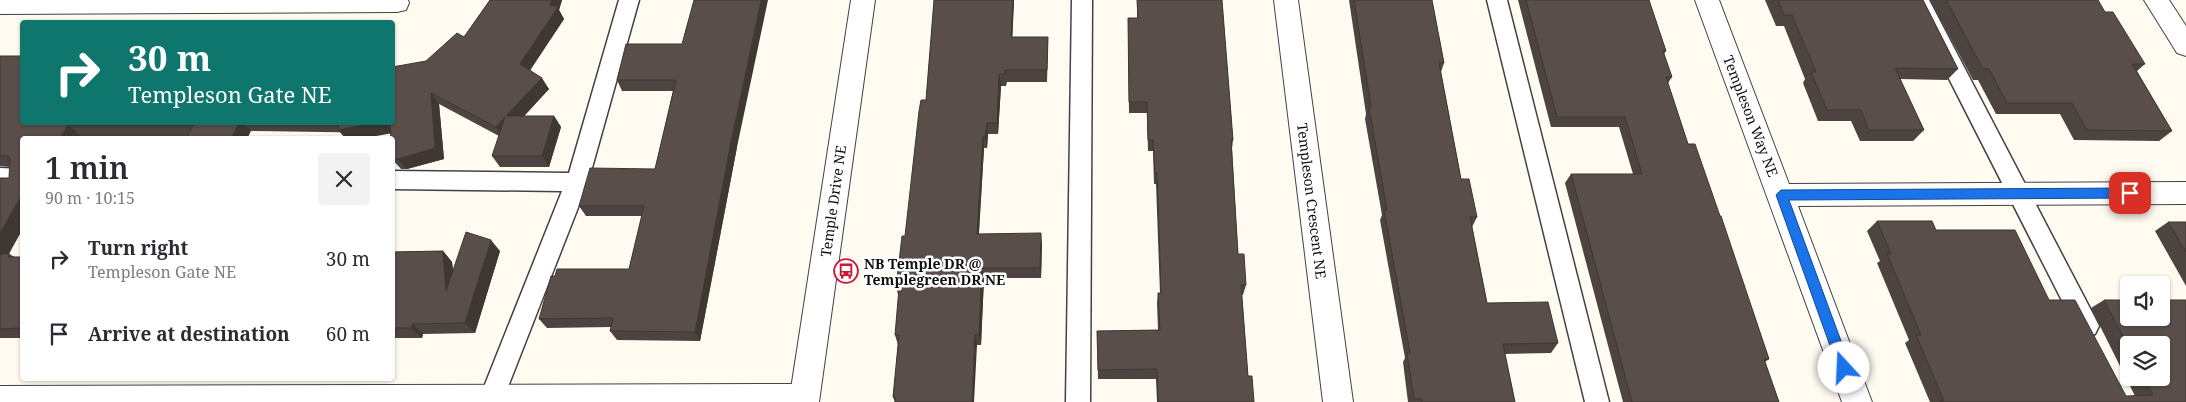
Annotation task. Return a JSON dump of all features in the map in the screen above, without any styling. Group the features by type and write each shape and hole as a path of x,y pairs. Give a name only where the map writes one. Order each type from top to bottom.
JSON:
{"street":[{"name":"Temple Drive NE","path":"804,400 863,0"},
{"name":"Templeson Crescent NE","path":"1286,0 1338,402"},
{"name":"Templeson Way NE","path":"1707,0 1857,402"},
{"path":"2156,0 2186,46"},
{"path":"0,5 398,2"},
{"path":"1781,195 2186,193"},
{"path":"0,400 804,400"}],"lane":[{"path":"490,400 577,182 629,0"},
{"path":"1078,402 1082,0"},
{"path":"1497,0 1597,402"},
{"path":"1919,0 2094,341"},
{"path":"0,177 20,178"},
{"path":"395,180 577,182"}],"building":[{"path":"490,0 552,0 550,5 558,7 520,64 542,78 506,116 554,116 542,156 492,156 505,117 496,127 431,93 435,148 395,159 395,136 391,136 390,125 395,125 395,66 426,61 457,33 464,37"},
{"path":"694,0 761,0 732,137 695,332 610,331 613,318 539,319 551,276 555,276 557,269 629,269 644,206 579,206 590,168 655,169 676,80 617,80 626,44 682,44"},
{"path":"934,0 1013,0 1011,37 1048,37 1047,70 1005,70 1005,74 999,74 997,123 987,123 985,137 983,137 977,234 1041,233 1040,268 982,268 979,335 975,335 972,402 895,402 895,397 893,397 899,335 895,335 899,288 896,288 902,236 905,236 919,111 921,100 926,100"},
{"path":"1137,0 1222,0 1233,140 1231,140 1238,254 1244,254 1246,285 1241,285 1248,376 1252,376 1254,402 1158,402 1157,369 1098,370 1097,331 1160,330 1158,293 1161,293 1157,173 1155,173 1153,140 1148,140 1147,102 1129,102 1128,18 1138,18"},
{"path":"1354,0 1432,0 1444,63 1439,63 1461,179 1469,179 1477,217 1470,217 1487,303 1548,302 1558,343 1503,344 1515,402 1422,402 1421,399 1414,399 1407,353 1410,353 1384,210 1387,210 1369,107 1371,107"},
{"path":"1526,0 1649,0 1666,51 1663,51 1672,77 1666,77 1688,144 1695,144 1721,216 1769,359 1764,359 1779,402 1632,402 1571,174 1642,174 1625,117 1557,117"},
{"path":"1778,0 1923,0 1958,69 1895,68 1924,130 1869,130 1861,110 1827,110 1811,72 1816,72 1792,15 1784,15"},
{"path":"1946,0 2098,0 2105,12 2113,12 2145,64 2132,64 2172,131 2087,130 2072,103 2007,103 1989,69 1983,69"},
{"path":"0,56 20,56 20,125 68,125 62,136 20,136 20,198 0,233 0,178 9,178 10,158 8,156 0,156"},
{"path":"193,125 238,125 232,136 188,136"},
{"path":"339,125 364,125 338,130"},
{"path":"1877,221 1932,221 1936,230 2015,230 2049,300 2075,300 2126,396 2153,395 2148,386 2170,386 2170,336 2123,336 2104,300 2120,300 2120,326 2170,326 2170,300 2186,300 2186,402 1941,402 1944,401 1916,335 1921,335 1887,254 1891,254"},
{"path":"2168,222 2186,222 2186,252"},
{"path":"466,232 491,240 465,323 413,324 411,328 395,328 395,252 443,251 446,291"},
{"path":"0,254 10,254 8,257 20,257 20,328 0,329"}],"place":[{"name":"NB Temple DR @ Templegreen DR NE","path":"846,271"}],"route":[{"path":"1844,368 1781,195 2130,193"}]}
